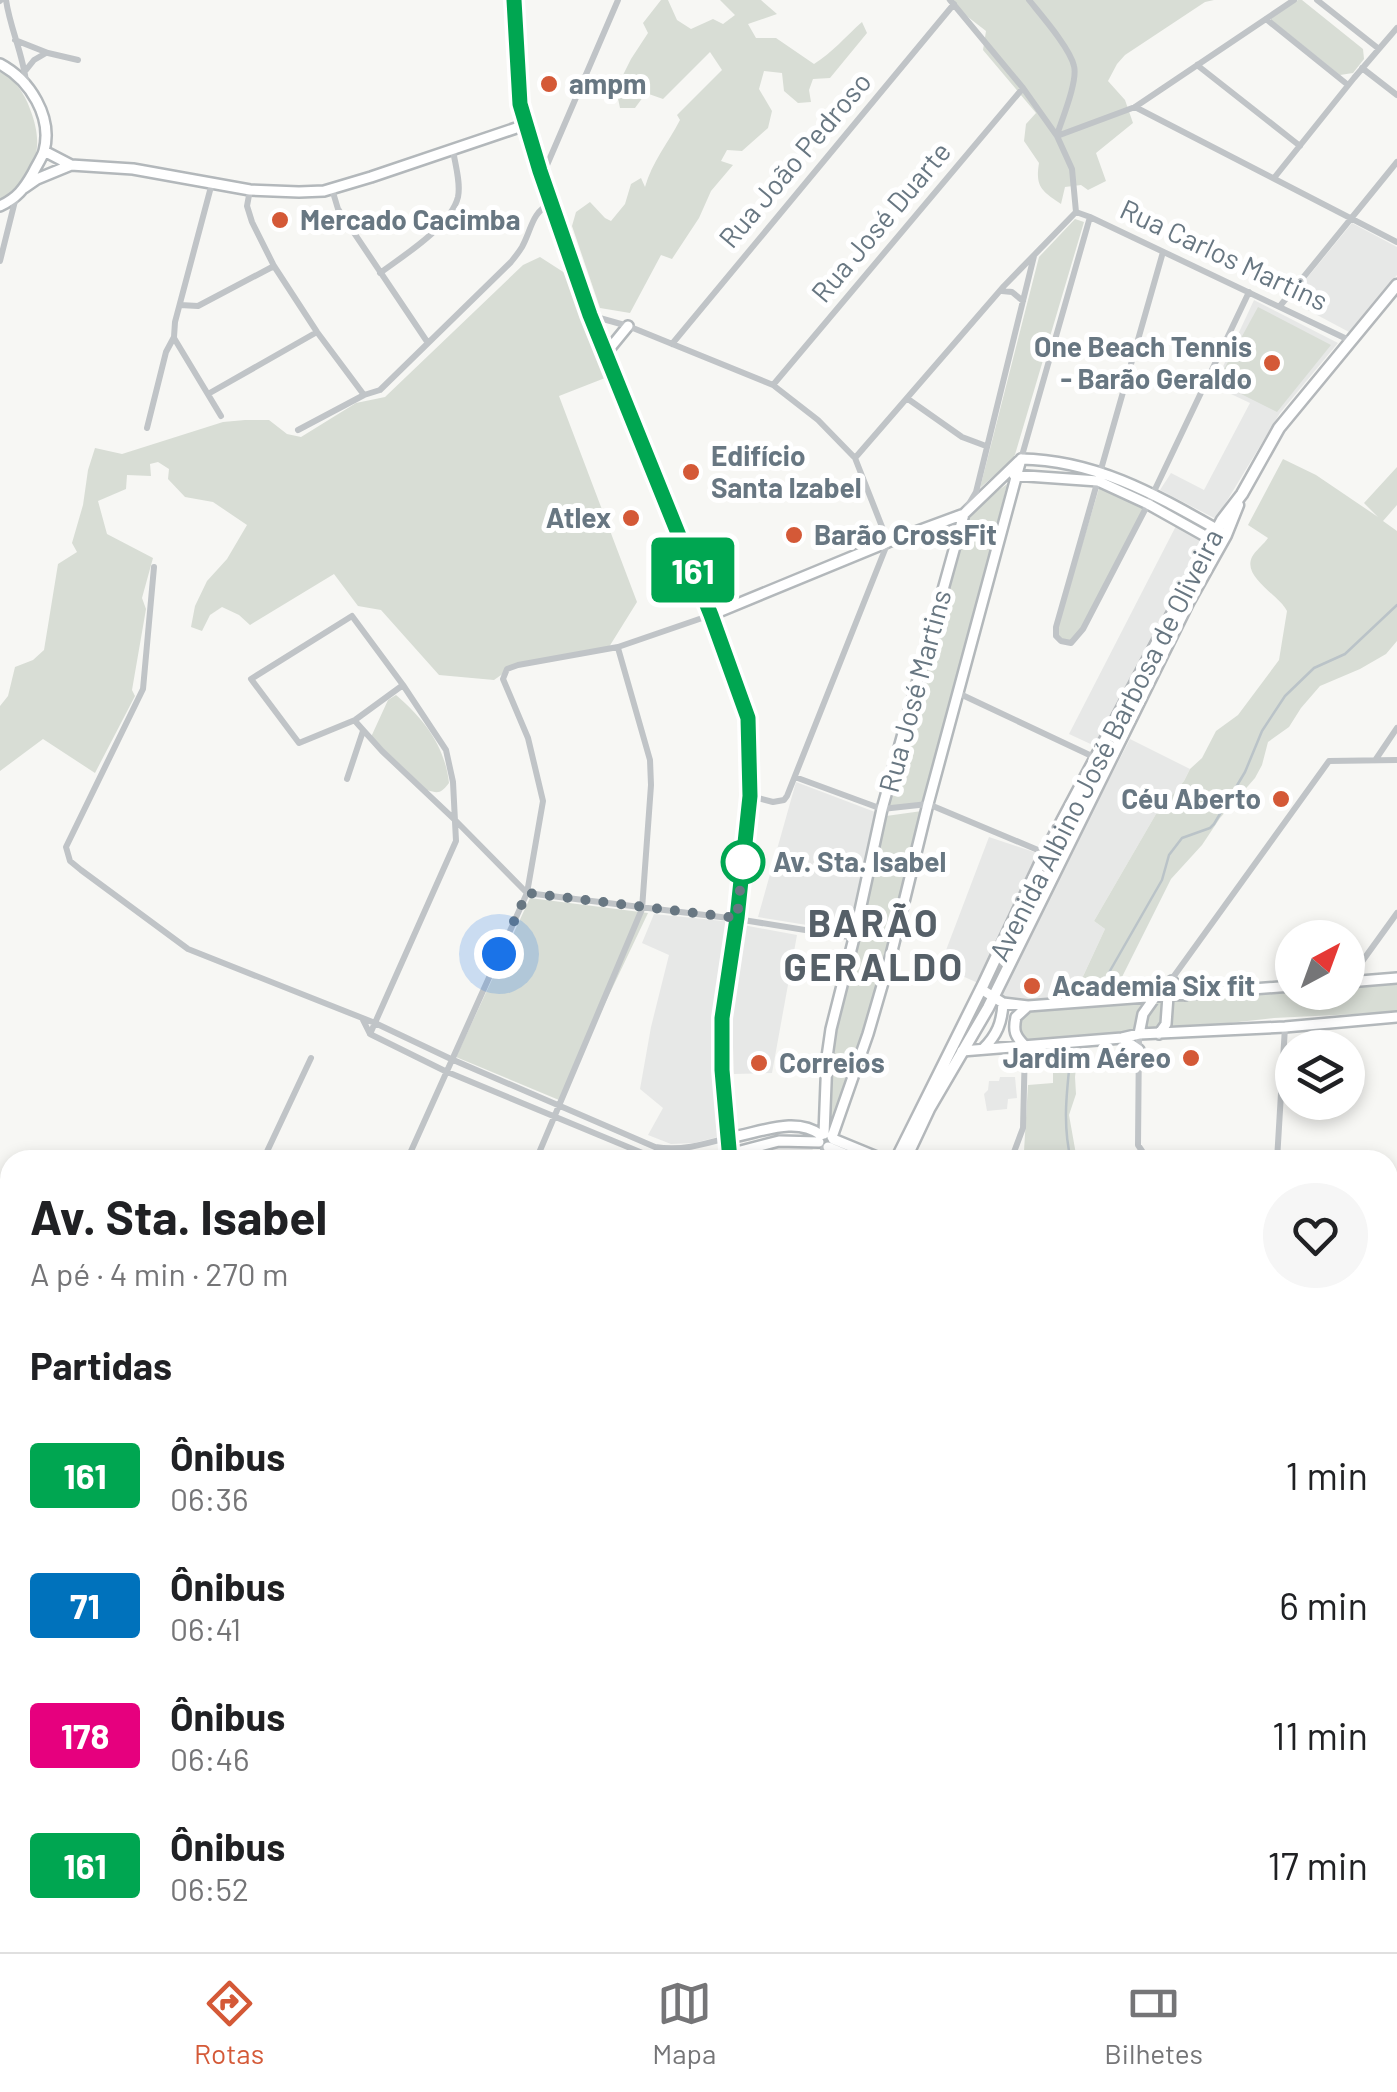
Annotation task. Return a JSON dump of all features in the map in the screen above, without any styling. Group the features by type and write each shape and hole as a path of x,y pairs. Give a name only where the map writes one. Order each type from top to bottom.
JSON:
{"main road":[{"path":"514,0 520,104 525,125 590,315 711,615 748,718 750,796 722,1018 728,1150"},
{"path":"0,64 26,83 38,103 45,128 44,151 24,188 16,198 0,206"},
{"path":"44,151 71,165 133,169 250,190 299,192 332,190 525,125"},
{"path":"24,188 71,165"},
{"name":"Avenida Albino José Barbosa de Oliveira","path":"901,1150 1045,853 1279,428 1397,285"},
{"path":"607,358 628,326"},
{"path":"826,1140 868,1034 891,955 1021,459"},
{"path":"711,615 964,514 1021,459 1037,459 1099,476 1219,537"},
{"path":"1004,476 1099,476"},
{"name":"Rua José Martins","path":"826,1140 826,1058 831,1028 882,809 964,514"},
{"name":"Avenida Albino José Barbosa de Oliveira","path":"910,1150 929,1109 973,1050 970,1036 998,1000 1219,537"},
{"path":"1173,978 1185,995"},
{"path":"1365,981 1397,978"},
{"path":"981,989 998,1000 1028,1006 1275,987"},
{"path":"1159,1034 1166,1024 1168,996"},
{"path":"1140,1034 1143,1014 1155,997"},
{"path":"973,1050 998,1032 1002,1020 998,1000"},
{"path":"1025,1046 1013,1030 1016,1017 1028,1006"},
{"path":"966,1016 970,1036"},
{"path":"973,1050 1397,1016"},
{"path":"1122,1038 1139,1050"},
{"path":"727,1138 798,1124 812,1128 842,1150"},
{"path":"751,1150 779,1141 826,1140 855,1150"}],"street":[{"path":"2,0 26,83"},
{"path":"540,171 547,165 618,0"},
{"path":"1029,0 1057,35 1074,66 1057,136"},
{"path":"1057,136 1135,107 1294,0"},
{"path":"1318,0 1379,49"},
{"path":"855,458 1000,290 1076,212 1072,169 1057,136 952,2"},
{"name":"Rua João Pedroso","path":"672,344 952,2"},
{"path":"1266,19 1348,85"},
{"path":"1274,178 1397,28"},
{"path":"14,39 78,60"},
{"path":"25,71 48,52"},
{"path":"1197,65 1300,146"},
{"path":"1362,68 1397,95"},
{"name":"Rua José Duarte","path":"773,385 1023,88"},
{"path":"1135,107 1397,242"},
{"path":"380,273 439,227 458,198 452,150"},
{"path":"1280,306 1397,162"},
{"path":"146,428 166,352 174,337 212,183"},
{"path":"250,190 252,222 274,266 364,394"},
{"path":"332,190 338,209 428,343"},
{"path":"0,261 16,198"},
{"path":"298,430 364,394 380,390 511,262 539,209 551,203"},
{"name":"Rua Carlos Martins","path":"1076,212 1351,341"},
{"path":"1021,459 1090,217"},
{"path":"1163,252 1056,626 1056,636 1061,641 1071,642 1079,635 1150,499 1249,292"},
{"name":"Rua José Martins","path":"964,514 976,492 1034,255"},
{"path":"180,304 198,306 274,266"},
{"path":"1000,290 1012,292 1023,301"},
{"path":"590,315 628,326 773,385 818,420 855,458 888,542 784,800 773,802 750,796"},
{"path":"208,394 317,332"},
{"path":"174,337 221,416"},
{"path":"908,399 962,437 986,446"},
{"path":"154,566 144,689 66,847 70,861 188,950 375,1023 655,1148 688,1149 727,1138"},
{"path":"410,1150 527,893 543,801 528,738 503,680 507,670 618,648 711,615"},
{"path":"370,1034 456,841 453,782 446,750 403,685 352,616 251,679 299,743 355,720 403,685"},
{"path":"540,1150 642,909 650,760 618,648"},
{"path":"957,692 1096,758"},
{"path":"355,720 527,893 737,918 854,938"},
{"path":"1376,760 1397,728"},
{"path":"347,779 364,731"},
{"path":"1155,997 1173,978 1329,761 1397,760"},
{"path":"795,777 882,809 928,804 1045,853"},
{"path":"1365,958 1397,913"},
{"path":"1168,996 1173,978"},
{"path":"362,1020 370,1034 446,1071 635,1150"},
{"path":"1278,1150 1285,1027"},
{"path":"1140,1034 1141,1150"},
{"path":"1015,1150 1023,1128 1025,1046"},
{"path":"268,1150 311,1058"},
{"name":"Rua José Martins","path":"823,1150 826,1140"}],"shaded area":[{"path":"661,0 668,0 677,20 691,29 713,19 723,24 735,15 720,0 761,0 777,14 748,24 756,38 776,38 814,64 862,22 867,33 830,78 813,79 809,90 811,102 798,103 784,91 782,73 764,71 759,89 772,111 768,128 742,151 727,150 721,161 733,165 711,191 699,218 672,259 661,255 630,313 600,308 572,226 576,212 590,202 611,221 625,204 631,184 641,178 645,187 680,120 677,115 722,70 710,52 663,99 646,93 635,108 620,108 616,89 648,33 643,23"},
{"path":"946,0 1214,0 1205,2 1117,64 1108,81 1125,100 1133,123 1096,153 1106,181 1088,190 1081,185 1065,187 1061,204 1041,188 1039,163 1024,141 1026,124 1036,113 983,50 986,31"},
{"path":"1298,0 1363,49 1364,59 1353,73 1340,75 1270,19"},
{"path":"0,71 15,82 25,97 35,124 37,149 22,181 0,200"},
{"path":"1075,219 1084,222 1014,458 980,488 1039,257"},
{"path":"1352,223 1397,247 1397,275 1349,332 1289,300"},
{"path":"540,257 568,275 605,378 559,396 637,602 609,647 517,664 494,680 439,675 381,610 358,606 334,574 250,625 222,607 210,615 202,631 191,627 195,606 207,581 227,559 247,525 213,502 185,497 168,479 169,469 158,462 150,464 151,476 127,475 126,489 98,501 107,534 153,558 142,598 146,609 132,690 135,696 95,773 43,739 0,771 0,706 8,696 15,667 33,660 44,650 58,564 77,552 72,543 95,448 122,454 223,422 245,420 269,420 287,434 301,437 356,403 385,397 523,265"},
{"path":"1254,300 1338,343 1280,413 1216,519 1160,490 1171,473 1204,490 1250,403 1214,386"},
{"name":"One Beach Tennis - Barão Geraldo","path":"1258,307 1331,345 1277,412 1217,382"},
{"path":"1283,459 1316,475 1378,517 1364,503 1397,467 1397,505 1383,521 1397,531 1397,641 1386,654 1320,686 1289,727 1268,742 1255,778 1171,879 1117,987 1106,988 1102,997 1072,1000 1105,929 1094,921 1156,814 1202,758 1216,731 1238,715 1279,660 1287,611 1252,572 1252,557 1268,538 1248,525"},
{"path":"1007,484 928,804 886,807 965,515"},
{"path":"1100,485 1146,505 1082,629 1071,641 1061,639 1056,631"},
{"path":"1177,524 1207,541 1097,747 1069,734"},
{"path":"396,695 416,714 438,745 449,783 439,792 427,790 371,737 388,700"},
{"path":"1130,739 1190,769 1156,814 1094,921 1105,929 1070,1004 1028,1006 998,995"},
{"path":"796,782 875,812 850,932 758,917"},
{"path":"922,811 857,1051 832,1130 827,1129 832,1054 886,816"},
{"path":"989,837 1040,854 978,983 940,966"},
{"path":"530,898 648,913 559,1100 456,1057"},
{"path":"654,914 733,922 719,1013 719,1083 726,1135 694,1143 671,1144 648,1135 663,1108 640,1089 669,955 642,943"},
{"path":"743,925 797,935 772,1073 734,1074 732,1019"},
{"path":"1397,979 1397,1012 1274,1018 1079,1042 1076,1094 1069,1115 1075,1150 1024,1150 1028,1085 1053,1083 1053,1042 1026,1043 1019,1037 1018,1016 1031,1008 1275,988 1275,1010 1365,1010 1365,982"},
{"path":"1000,1077 1015,1077 1017,1098 1008,1099 1007,1109 987,1111 984,1094 989,1081 999,1081"},
{"path":"779,1145 813,1147 813,1150 759,1150"}],"waterway":[{"path":"1099,990 1162,880 1169,855 1182,838 1214,824 1245,772 1262,731 1285,696 1314,668 1345,654 1397,605"},
{"path":"1069,1150 1066,1120 1071,1052"}],"bus line":[{"name":"161","path":"514,0 520,104 525,125 590,315 711,615 748,718 750,796 722,1018 729,1150"}],"place":[{"name":"ampm","path":"549,84"},
{"name":"Mercado Cacimba","path":"280,220"},
{"name":"One Beach Tennis - Barão Geraldo","path":"1272,363"},
{"name":"Edifício Santa Izabel","path":"691,472"},
{"name":"Atlex","path":"631,518"},
{"name":"Barão CrossFit","path":"794,535"},
{"name":"Céu Aberto","path":"1281,799"},
{"name":"Av. Sta. Isabel","path":"743,862"},
{"name":"Academia Six fit","path":"1032,986"},
{"name":"Jardim Aéreo","path":"1191,1058"},
{"name":"Correios","path":"759,1063"}],"district":[{"name":"BARÃO GERALDO","path":"874,946"}],"route":[{"path":"499,954 527,893 737,918 743,862"}]}
